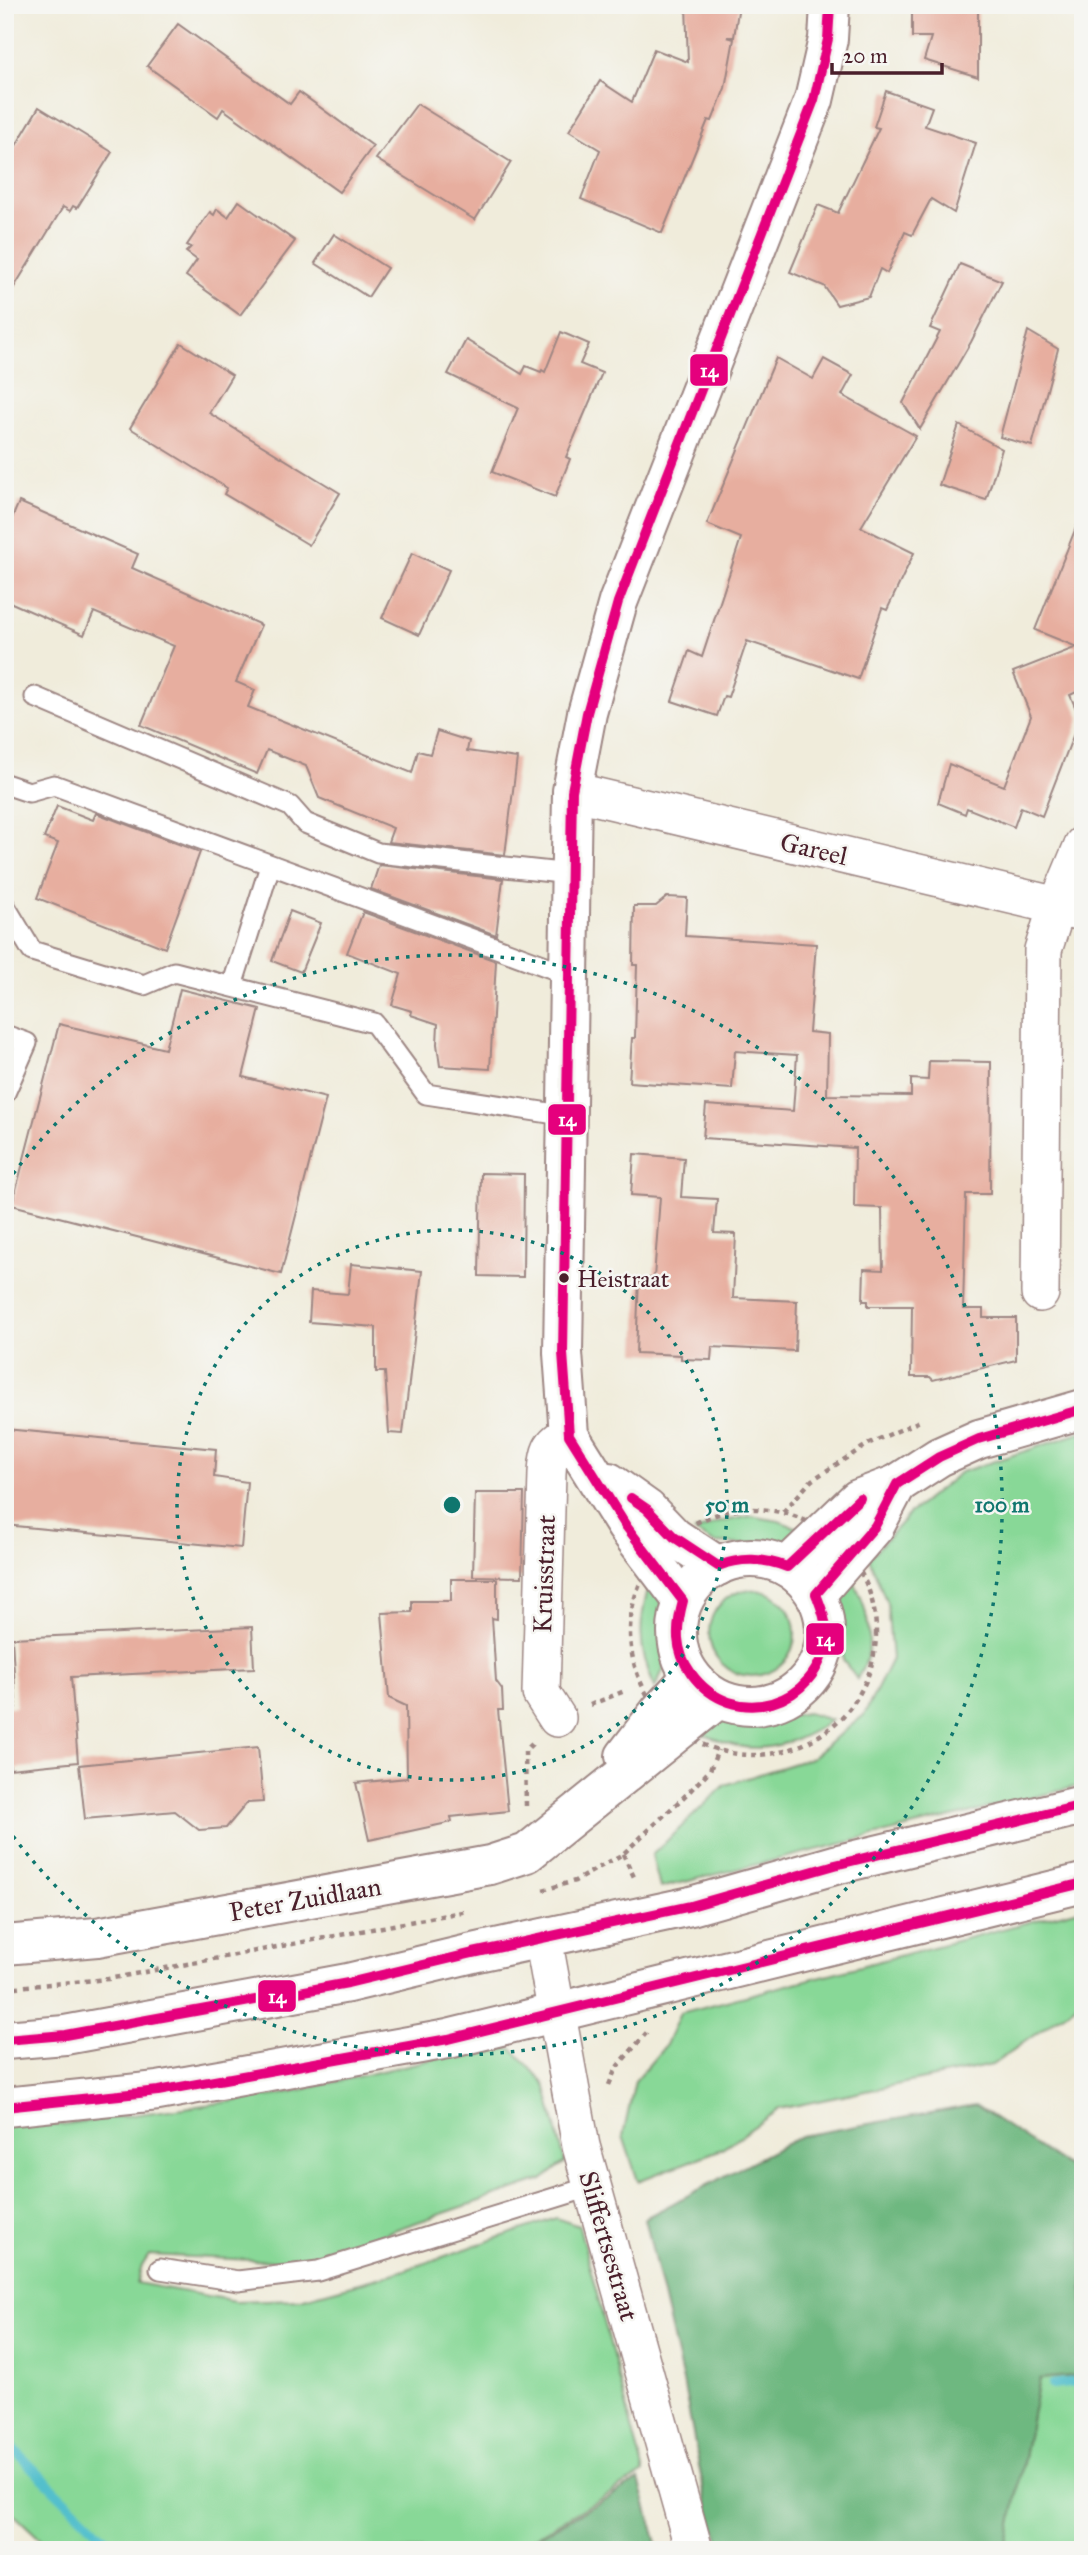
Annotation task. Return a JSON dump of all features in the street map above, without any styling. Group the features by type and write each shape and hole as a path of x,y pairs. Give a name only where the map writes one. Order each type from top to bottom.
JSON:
{"street":[{"path":"683,1601 626,1525 569,1435 564,1353 572,792 587,713 618,602 814,100 828,39 830,5"},
{"name":"Gareel","path":"572,792 1070,909"},
{"path":"1040,1293 1043,950 1070,909 1083,845"},
{"path":"816,1594 858,1499 897,1484 939,1457 979,1439 1083,1409"},
{"name":"Kruisstraat","path":"557,1718 541,1692 547,1473 548,1453 559,1439 569,1435"},
{"path":"592,1470 647,1509 674,1537 718,1566"},
{"path":"787,1567 837,1544"},
{"path":"752,1557 771,1560 787,1567 803,1579 816,1594 824,1616 826,1640 820,1664 806,1684 787,1698 764,1706 740,1707 704,1688 679,1653 677,1626 683,1601 697,1580 734,1559 752,1557"},
{"name":"Peter Zuidlaan","path":"5,1945 97,1937 490,1865 527,1853 569,1822 704,1688"},
{"path":"5,2040 65,2035 348,1983 691,1906 835,1865 1083,1805"},
{"path":"5,2107 158,2091 449,2039 1083,1883"},
{"name":"Sliffertsestraat","path":"542,1938 581,2146 694,2550"}],"lane":[{"path":"35,697 290,806 305,823 378,853 570,874"},
{"path":"5,783 29,792 54,785 570,975"},
{"path":"232,986 270,866"},
{"path":"5,906 33,951 144,985 174,971 374,1023 426,1094 568,1116"},
{"path":"5,1035 27,1043 5,1093"},
{"path":"160,2269 238,2281 318,2271 593,2186"}],"path":[{"path":"623,1854 710,1770 718,1750 752,1755 786,1751 817,1737 834,1725 850,1707 870,1671 876,1625 868,1588 837,1544 806,1521 783,1512"},
{"path":"637,1589 630,1621 631,1648 641,1684"},
{"path":"527,1853 525,1751 557,1718 629,1689"}],"green space":[{"path":"1083,1432 1083,1785 660,1888 652,1855 725,1785 811,1758 864,1715 892,1659 887,1603 869,1558 910,1513 961,1472"},
{"path":"751,1516 779,1521 810,1533 790,1544 774,1546 714,1543 695,1532 720,1522"},
{"path":"851,1577 864,1605 869,1637 867,1658 857,1679 843,1660 841,1607"},
{"path":"651,1579 663,1591 666,1612 664,1668 655,1688 645,1660 641,1634"},
{"path":"752,1590 776,1597 788,1609 795,1633 788,1657 776,1669 752,1676 728,1669 716,1657 709,1633 716,1609 728,1597"},
{"path":"807,1713 831,1720 810,1733 775,1746 737,1746 695,1731 708,1723 730,1719 752,1722"},
{"path":"1083,1908 1083,1992 1075,2006 992,2065 779,2109 722,2149 638,2181 623,2136 635,2081 666,2045 680,2013"},
{"path":"489,2046 513,2049 545,2084 565,2162 542,2180 326,2253 274,2261 149,2255 142,2266 137,2283 235,2301 300,2299 396,2273 556,2218 579,2226 644,2473 513,2550 52,2550 5,2506 5,2125 59,2125 279,2095"},
{"path":"975,2105 1083,2177 1083,2375 1039,2379 1006,2550 722,2550 704,2492 683,2381 645,2218 801,2136"},
{"path":"1083,2375 1083,2550 1006,2550 1039,2379"},
{"path":"639,2480 659,2550 515,2550"}],"building":[{"path":"686,5 739,5 734,37 727,37 734,39 725,88 712,121 708,120 662,233 581,199 600,150 569,131 600,81 632,102 654,49 688,62"},
{"path":"912,5 968,5 969,9 978,9 978,77 924,60 931,37 912,37"},
{"path":"178,24 290,104 299,92 373,146 339,192 223,109 218,117 147,66"},
{"path":"886,91 932,107 925,126 976,143 954,213 931,199 912,235 905,232 887,273 880,269 869,297 837,305 824,286 790,272 818,205 838,213 879,128 874,127"},
{"path":"417,104 511,162 475,220 376,159"},
{"path":"39,107 112,152 77,208 73,206 70,211 63,207 5,302 5,164"},
{"path":"239,201 295,241 240,315 186,276 197,260 186,252 191,247 187,245 200,226 210,212 214,215 217,209 228,217"},
{"path":"334,234 387,268 368,297 315,263"},
{"path":"960,264 1002,281 971,342 920,429 903,403 940,332 930,328"},
{"path":"1028,331 1058,349 1032,446 1000,437"},
{"path":"561,332 589,344 580,364 602,373 566,457 570,459 555,497 492,472 518,408 448,374 466,340 522,374 526,366 545,372"},
{"path":"181,343 232,375 209,413 340,493 309,545 224,494 227,488 130,428"},
{"path":"776,358 813,379 824,359 853,375 842,395 916,436 861,527 914,553 887,610 882,608 858,679 747,641 728,697 724,696 717,716 672,701 689,651 702,657 741,538 707,524"},
{"path":"959,425 1002,449 986,500 939,485"},
{"path":"19,502 138,554 132,568 261,625 236,682 255,690 248,707 412,773 418,751 430,754 437,731 469,741 467,751 517,758 505,855 388,842 393,828 319,798 306,766 267,750 257,774 141,725 174,646 94,612 84,635 5,600 5,534"},
{"path":"1081,515 1083,689 1070,695 1080,718 1042,816 1021,807 1014,827 967,808 965,814 938,803 949,764 1004,786 1031,716 1013,672 1077,647 1035,630"},
{"path":"412,553 449,570 419,635 382,618"},
{"path":"57,806 93,820 96,813 200,852 165,948 37,898 58,843 44,838"},
{"path":"379,865 503,879 496,935 371,889"},
{"path":"667,897 687,898 685,936 816,944 809,1032 828,1034 827,1095 911,1096 911,1079 928,1080 929,1061 991,1062 990,1194 966,1194 963,1309 983,1309 983,1318 1016,1318 1016,1360 933,1380 930,1377 911,1377 912,1306 868,1306 868,1301 863,1301 864,1269 883,1270 882,1208 854,1207 855,1148 703,1138 706,1105 793,1111 797,1055 735,1051 732,1089 629,1082 632,1038 635,1038 637,965 633,965 634,906 656,906"},
{"path":"290,911 321,923 301,972 272,961"},
{"path":"363,912 496,961 490,1069 440,1066 438,1024 392,1005 401,974 347,953"},
{"path":"180,989 260,1009 243,1077 326,1098 281,1274 12,1205 59,1024 165,1049"},
{"path":"634,1154 684,1158 681,1197 717,1199 714,1233 736,1234 733,1298 797,1301 795,1351 712,1347 711,1360 681,1359 681,1355 636,1353 639,1278 654,1278 660,1197 631,1195"},
{"path":"481,1173 524,1174 523,1277 479,1276"},
{"path":"351,1264 422,1271 403,1434 389,1433 385,1372 376,1372 376,1327 309,1322 311,1291 348,1294"},
{"path":"5,1429 216,1449 214,1477 247,1482 241,1548 5,1525"},
{"path":"475,1493 524,1493 522,1577 473,1576"},
{"path":"451,1579 497,1579 497,1619 492,1618 496,1681 502,1689 503,1710 498,1710 508,1811 451,1817 452,1822 369,1840 356,1783 407,1778 406,1706 389,1698 382,1613 412,1612 412,1601 451,1601"},
{"path":"252,1627 254,1668 71,1677 78,1762 10,1769 5,1707 16,1707 12,1638"},
{"path":"258,1747 263,1802 247,1803 226,1828 199,1830 175,1811 85,1819 79,1765"}],"waterway":[{"path":"1053,2385 1083,2381"},
{"path":"5,2441 116,2550"}],"transit line":[{"name":"14","path":"830,5 828,39 814,100 618,602 587,713 572,791 563,1353 569,1435 626,1526 683,1601 678,1638 682,1656 691,1673 709,1691 729,1702 751,1706 772,1703 792,1694 808,1680 820,1660 826,1636 825,1620 816,1594 875,1526 897,1484 939,1457 979,1439 1083,1409"},
{"name":"14","path":"631,1498 647,1509 674,1537 718,1566 752,1560 787,1567 860,1498"},
{"name":"14","path":"5,2040 65,2035 348,1983 691,1906 835,1865 1083,1805"},
{"name":"14","path":"5,2107 158,2091 448,2039 1083,1883"}],"place":[{"name":"Heistraat","path":"564,1278"}]}
